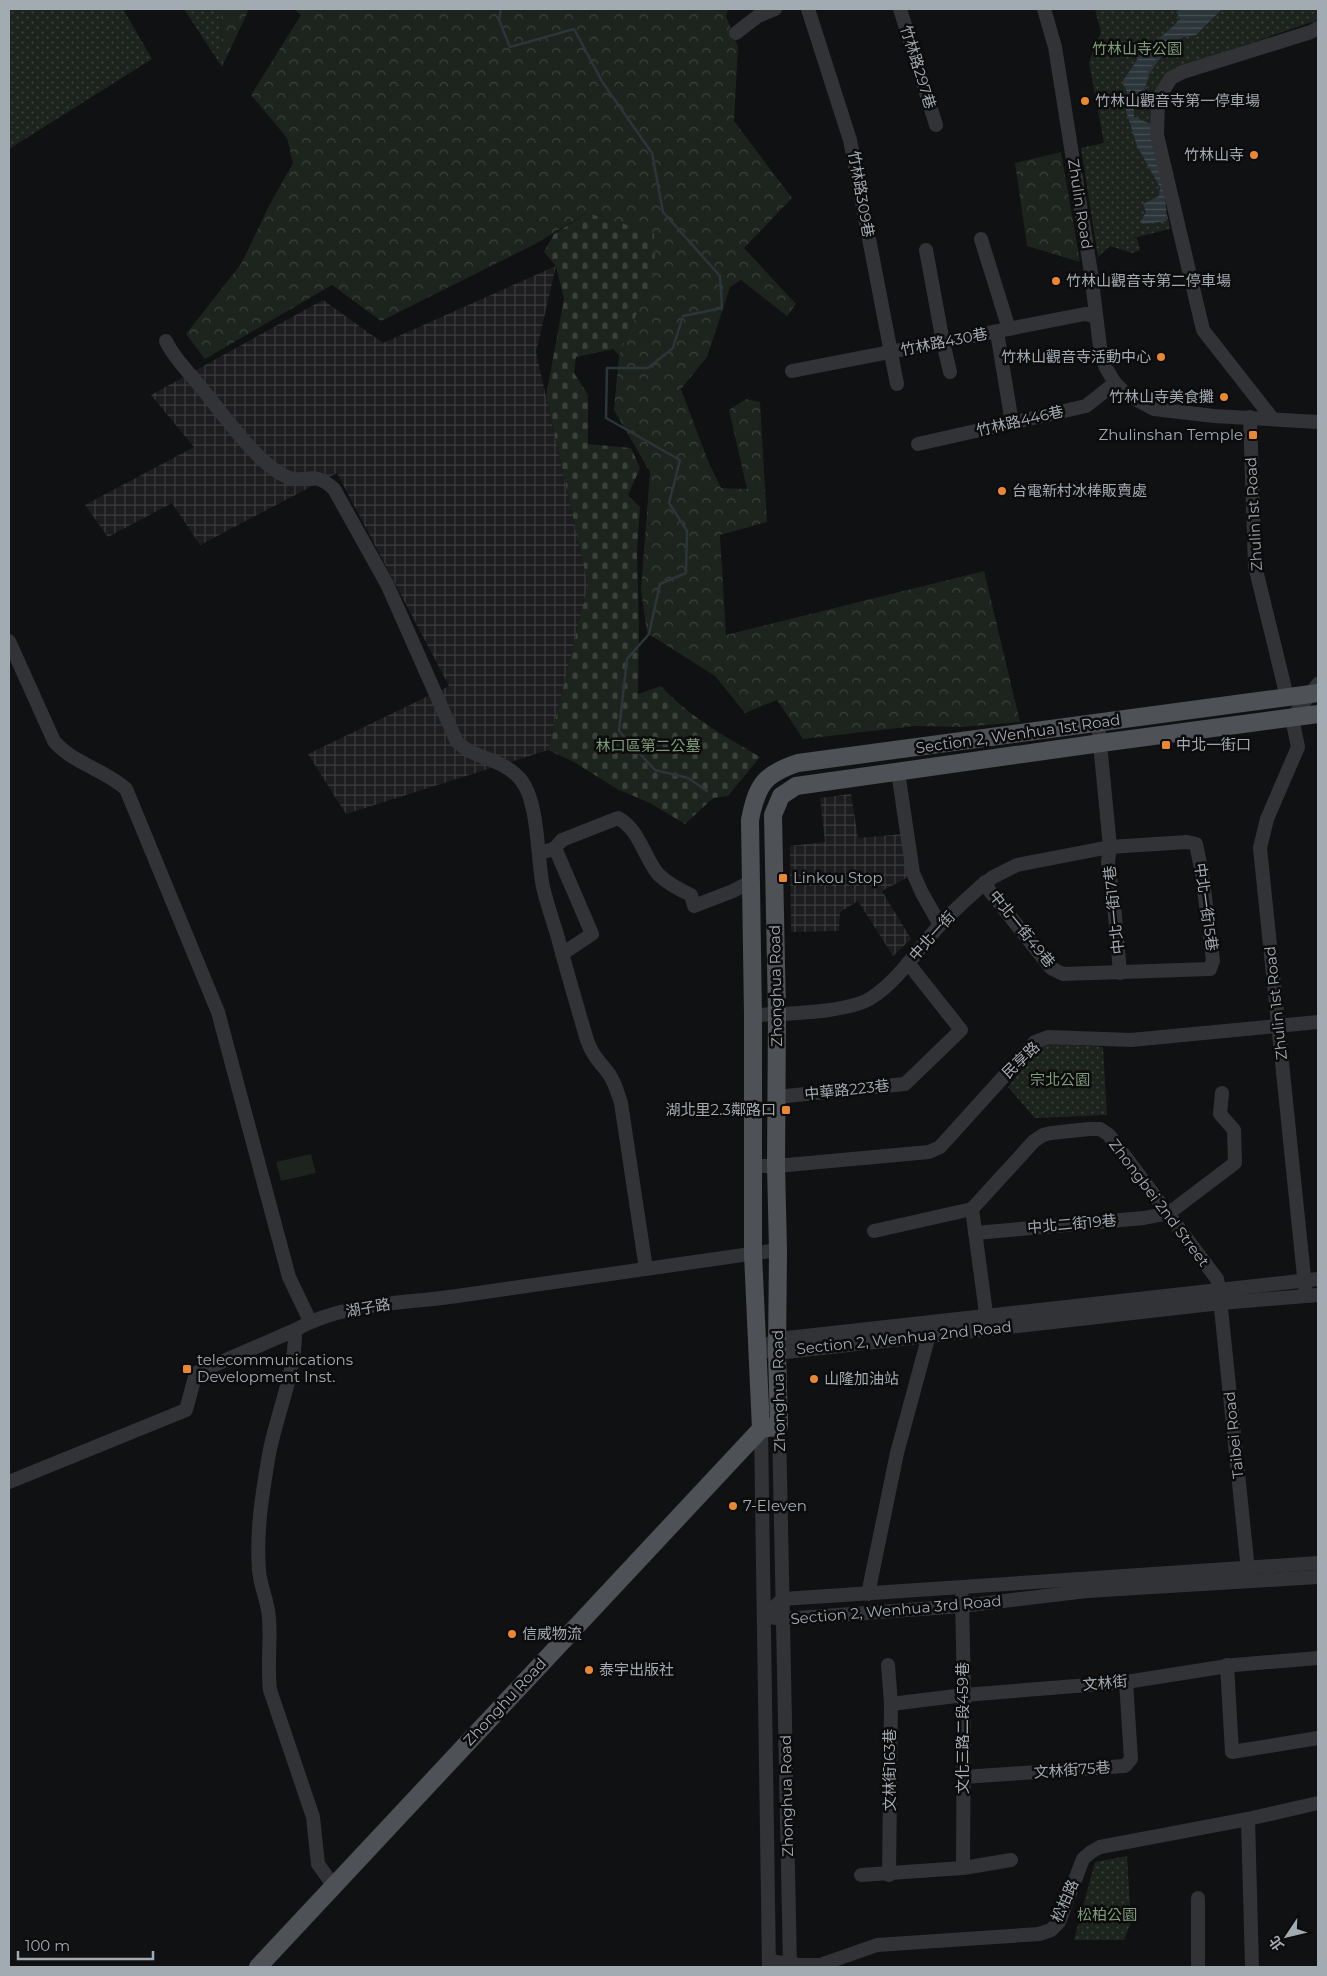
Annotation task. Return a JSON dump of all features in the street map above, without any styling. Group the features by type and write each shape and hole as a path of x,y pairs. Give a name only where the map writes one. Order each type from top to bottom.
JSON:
{"main road":[{"name":"Section 2, Wenhua 1st Road","path":"750,820 754,801 762,783 778,769 798,763 1287,697 1315,691"},
{"path":"1287,697 1292,718"},
{"name":"Section 2, Wenhua 1st Road","path":"773,815 781,796 796,786 1318,714"},
{"name":"Zhonghua Road","path":"773,815 779,1426"},
{"name":"Zhonghua Road","path":"750,820 754,1014 753,1254 761,1429"},
{"path":"761,1429 779,1426"},
{"name":"Zhonghu Road","path":"258,1967 761,1429"}],"street":[{"path":"736,33 758,16 775,9"},
{"name":"竹林路309巷","path":"808,9 850,140 897,384"},
{"name":"竹林路297巷","path":"900,9 936,126"},
{"name":"Zhulin Road","path":"1044,9 1055,47 1104,361 1115,383 1126,394 1154,409 1214,416 1318,422"},
{"path":"1272,418 1203,330 1157,135 1158,99 1171,78 1183,72 1311,32 1318,28"},
{"path":"982,239 1003,330 1012,423"},
{"path":"926,250 950,372"},
{"name":"竹林路430巷","path":"792,371 1085,314 1096,316"},
{"path":"166,341 178,359 252,449 272,469 293,479 314,478 324,480 334,489 387,584 457,742 467,751 485,756 508,767 522,781 529,797 539,839 538,855 543,888 592,1054 615,1084 621,1102 646,1269"},
{"name":"竹林路446巷","path":"918,444 1086,406 1115,383"},
{"name":"Zhulin 1st Road","path":"1250,417 1255,566 1287,697"},
{"path":"9,641 54,741 61,750 114,778 126,789 218,1012 289,1277 310,1321"},
{"path":"1292,718 1315,691"},
{"name":"Zhulin 1st Road","path":"1292,718 1298,746 1267,819 1260,848 1279,1026 1312,1295"},
{"path":"1098,723 1110,847"},
{"path":"898,772 913,873 940,925"},
{"path":"538,855 555,848 562,840 618,818 628,823 659,875 678,890 691,895 694,906 733,891 752,881"},
{"name":"中北一街","path":"754,1014 824,1010 852,1005 870,999 897,976 940,925 985,882 1017,865 1110,847 1187,842 1196,844"},
{"name":"中北一街15巷","path":"1120,973 1210,969 1214,961 1202,872 1196,844"},
{"name":"中北一街17巷","path":"1110,847 1108,862 1120,973"},
{"path":"555,848 592,934 562,954"},
{"name":"中北一街49巷","path":"985,882 989,890 1051,968 1062,974 1120,973"},
{"name":"中華路223巷","path":"776,1097 905,1084 961,1030 908,963"},
{"name":"民享路","path":"754,1166 776,1166 928,1152 940,1147 1035,1042 1048,1037 1131,1040 1318,1022"},
{"path":"1169,1213 1235,1163 1234,1130 1220,1114 1222,1093"},
{"name":"Zhongbei 2nd Street","path":"972,1209 1034,1141 1043,1135 1100,1129 1109,1135 1169,1213 1217,1279 1219,1289"},
{"path":"874,1231 972,1209 988,1321"},
{"name":"中北二街19巷","path":"975,1233 1144,1218 1169,1213"},
{"name":"湖子路","path":"9,1482 186,1410 196,1373 295,1330 310,1321 364,1307 426,1301 778,1250"},
{"name":"Section 2, Wenhua 2nd Road","path":"757,1350 1219,1289 1311,1280"},
{"name":"Taibei Road","path":"1219,1289 1248,1574"},
{"name":"Section 2, Wenhua 2nd Road","path":"778,1346 929,1335 988,1321 1221,1304 1312,1295"},
{"path":"295,1330 294,1353 268,1456 261,1500 259,1568 261,1587 269,1615 267,1669 270,1690 313,1817 318,1864 333,1885"},
{"path":"868,1594 897,1453 929,1335"},
{"name":"Zhonghua Road","path":"779,1426 790,1965"},
{"name":"Zhonghua Road","path":"761,1429 769,1964"},
{"name":"Section 2, Wenhua 3rd Road","path":"764,1616 783,1619 962,1606 1248,1574 1318,1563"},
{"name":"Section 2, Wenhua 3rd Road","path":"764,1616 783,1600 868,1594 1248,1574 1318,1577"},
{"name":"文化三路二段459巷","path":"962,1588 964,1695 963,1868"},
{"name":"文林街","path":"891,1704 964,1695 1126,1682 1227,1665 1318,1658"},
{"path":"1227,1665 1232,1752 1318,1738"},
{"name":"文林街163巷","path":"888,1666 891,1704 889,1874"},
{"name":"文林街75巷","path":"963,1777 1125,1766 1131,1759 1126,1682"},
{"name":"松柏路","path":"769,1964 820,1965 877,1945 1039,1934 1050,1930 1059,1922 1083,1859 1100,1847 1248,1819 1318,1802"},
{"path":"1248,1819 1252,1967"},
{"path":"861,1875 963,1868 1011,1860"},
{"path":"1198,1898 1198,1967"}],"shaded area":[{"path":"1181,9 1222,9 1196,35 1179,38 1151,67 1142,100 1133,95 1134,117 1151,124 1165,195 1167,221 1143,224 1140,222 1146,212 1143,204 1159,196 1160,187 1137,146 1126,111 1127,92 1122,82 1145,50 1176,23 1180,18 1176,12"},
{"path":"556,266 536,352 588,585 548,750 346,814 308,754 449,686 337,473 200,545 172,503 108,537 85,505 194,447 151,395 323,300 383,343"},
{"path":"851,794 858,838 904,834 910,876 882,891 911,939 893,956 858,901 840,912 839,931 791,932 790,846 825,842 820,798"}],"green space":[{"path":"9,9 123,9 152,59 9,149"},
{"path":"184,9 221,9 222,67"},
{"path":"221,9 249,9 222,67"},
{"path":"294,9 728,9 726,16 738,47 734,121 792,198 744,248 796,304 787,316 741,280 730,287 707,357 681,389 708,461 721,488 747,489 729,410 746,399 760,402 767,522 720,535 726,635 984,571 1020,722 961,727 915,726 803,739 777,700 745,713 715,676 647,633 641,590 650,472 614,410 619,355 655,271 587,213 535,244 381,321 332,285 205,359 186,334 241,264 269,206 293,163 287,138 251,95 301,15"},
{"name":"竹林山寺公園","path":"1095,9 1318,9 1318,20 1186,65 1167,75 1155,146 1170,229 1133,238 1137,238 1140,250 1132,253 1110,246 1098,257 1081,148 1104,143 1089,62 1101,32"},
{"path":"1061,152 1080,262 1027,246 1015,163"},
{"name":"林口區第二公墓","path":"587,213 654,233 655,271 619,355 613,349 576,357 574,373 588,395 588,444 631,448 640,468 628,495 640,507 637,551 638,694 661,686 695,717 760,757 728,796 713,798 685,824 650,803 617,789 574,762 548,750 588,585 546,396 564,299 556,266 544,252 554,234"},
{"name":"宗北公園","path":"1049,1043 1103,1047 1107,1115 1035,1118 1008,1087 1039,1048"},
{"path":"311,1154 316,1173 281,1181 276,1162"},
{"name":"松柏公園","path":"1127,1856 1131,1922 1124,1940 1074,1940 1095,1862"}],"waterway":[{"path":"501,9 499,20 510,47 574,29 603,83 652,153 663,212 720,276 722,308 683,316 673,348 648,368 607,368 606,418 680,460 669,503 687,531 686,573 660,584 649,634 627,659 619,731 655,770 688,778 707,791"},
{"path":"1173,44 1182,36"},
{"path":"1148,74 1157,60"}],"place":[{"name":"竹林山觀音寺第一停車場","path":"1085,101"},
{"name":"竹林山寺","path":"1254,155"},
{"name":"竹林山觀音寺第二停車場","path":"1056,281"},
{"name":"竹林山觀音寺活動中心","path":"1161,357"},
{"name":"竹林山寺美食攤","path":"1224,397"},
{"name":"Zhulinshan Temple","path":"1253,435"},
{"name":"台電新村冰棒販賣處","path":"1002,491"},
{"name":"中北一街口","path":"1166,745"},
{"name":"Linkou Stop","path":"783,878"},
{"name":"湖北里2.3鄰路口","path":"786,1110"},
{"name":"telecommunications Development Inst.","path":"187,1369"},
{"name":"山隆加油站","path":"814,1379"},
{"name":"7-Eleven","path":"733,1506"},
{"name":"信威物流","path":"512,1634"},
{"name":"泰宇出版社","path":"589,1670"}]}
